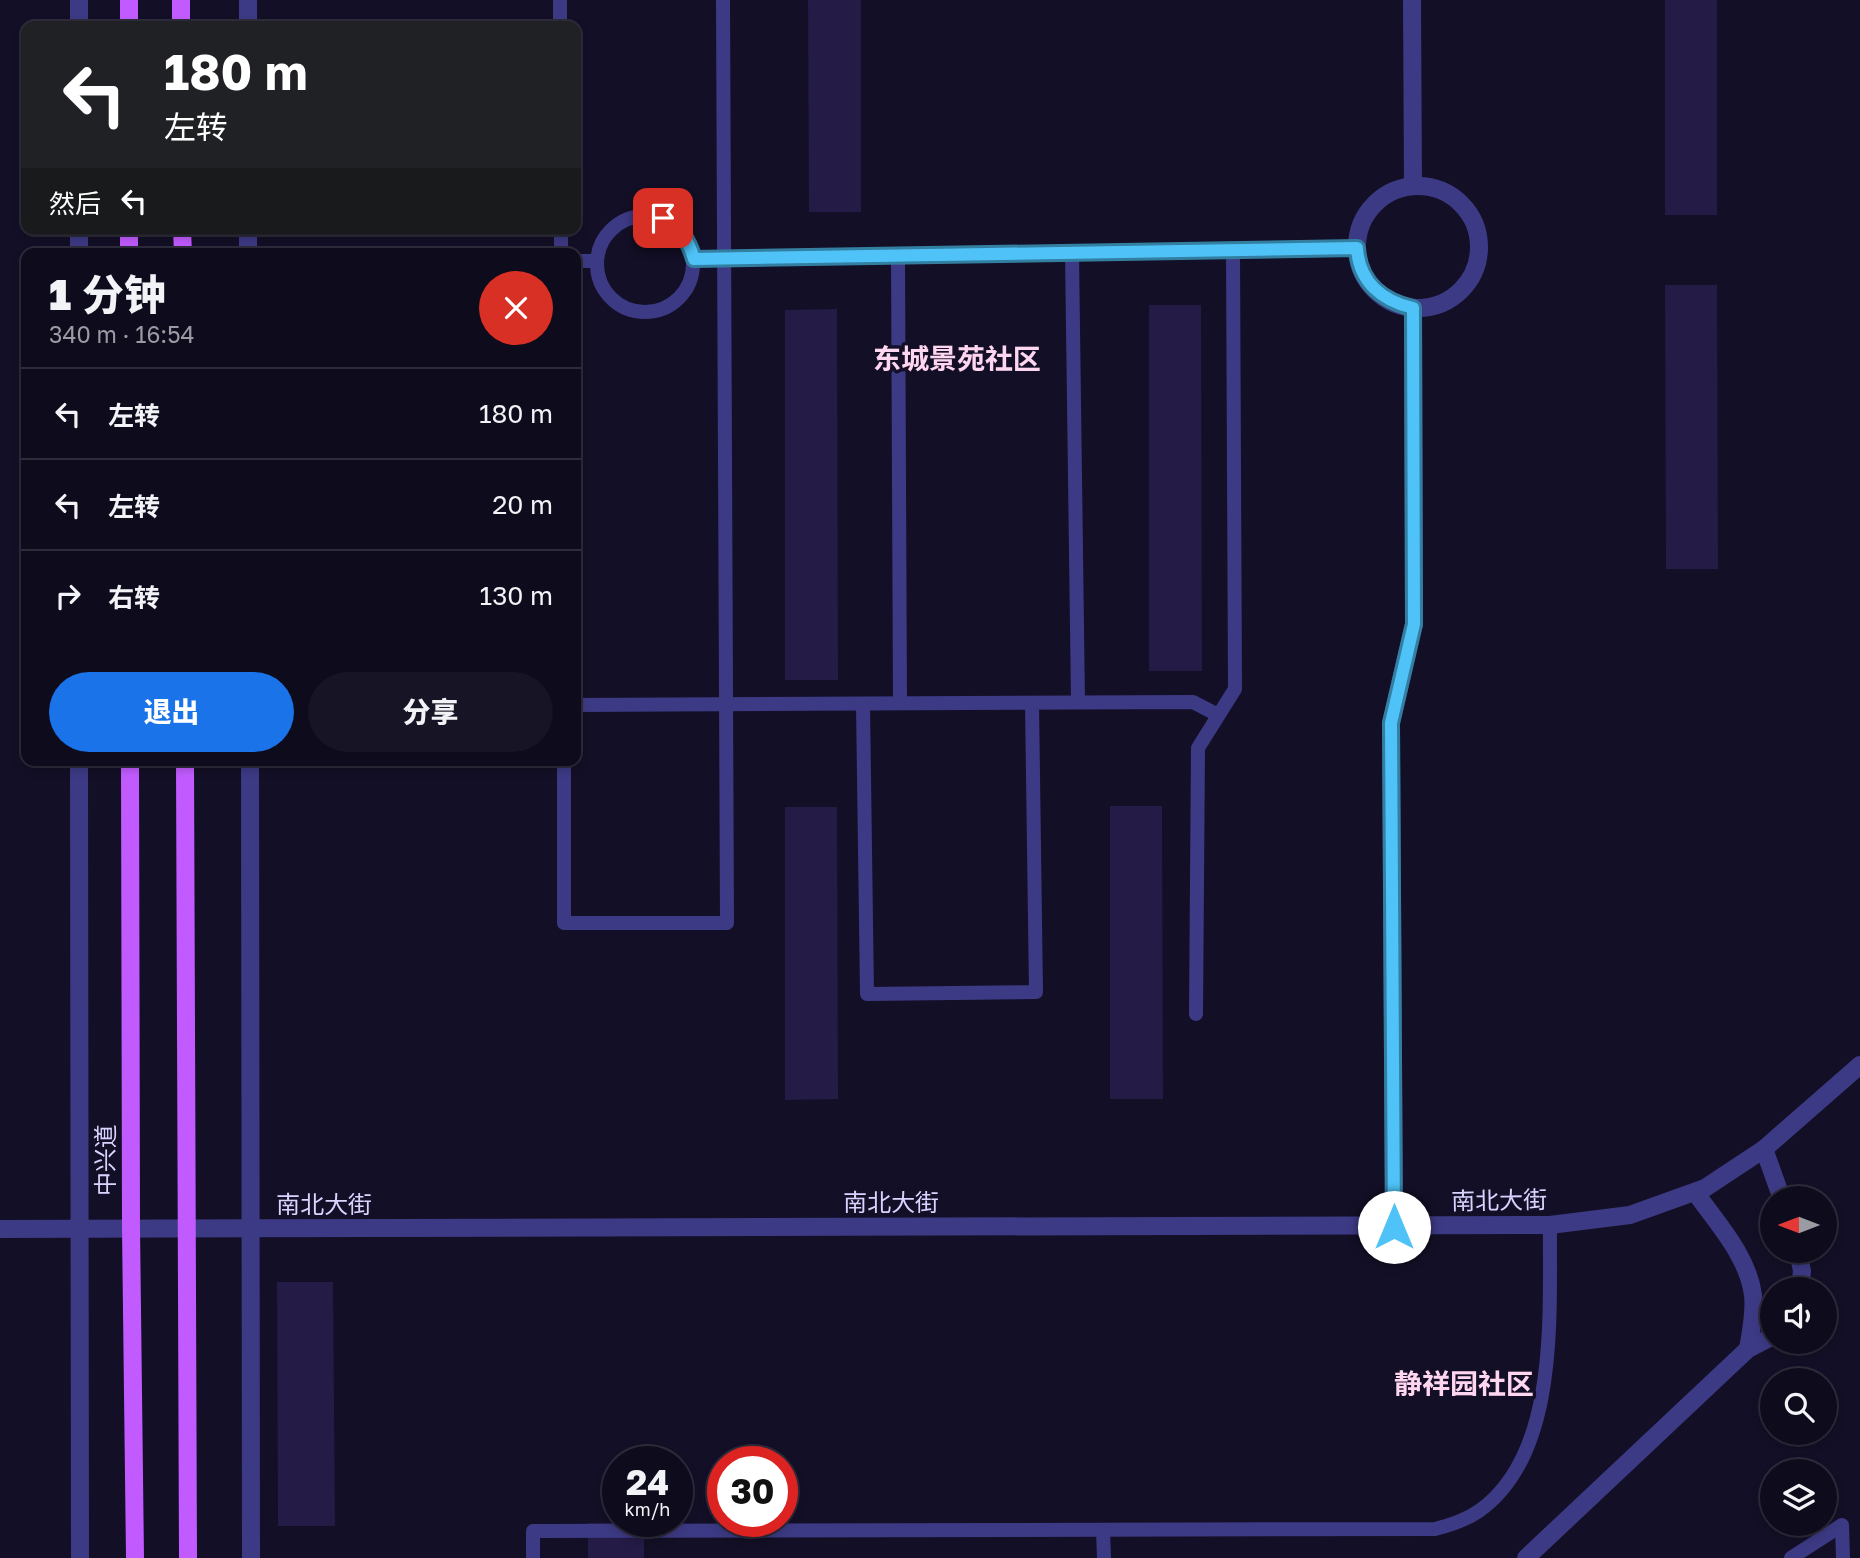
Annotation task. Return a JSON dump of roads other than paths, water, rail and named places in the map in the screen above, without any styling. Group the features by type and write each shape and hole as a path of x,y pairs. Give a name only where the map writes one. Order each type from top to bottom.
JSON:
{"main road":[{"path":"129,0 129,21"},
{"path":"181,0 181,21"},
{"name":"中兴道","path":"130,766 135,1558"},
{"path":"185,766 188,1558"}],"street":[{"path":"79,0 79,21"},
{"path":"247,0 248,21"},
{"path":"1412,0 1413,186"},
{"path":"1413,186 1433,188 1452,196 1467,211 1476,229 1479,248 1475,268 1465,285 1451,298 1433,307 1413,308 1394,303 1377,293 1364,277 1357,248 1363,219 1376,202 1393,191 1413,186"},
{"path":"1394,1227 1391,723 1414,624 1413,308"},
{"path":"79,766 80,1558"},
{"path":"250,766 251,1558"},
{"name":"南北大街","path":"0,1229 1550,1226 1630,1215 1705,1188 1765,1149 1860,1065"},
{"path":"1765,1149 1778,1186"},
{"path":"1695,1192 1735,1248 1748,1273 1753,1296 1748,1349"},
{"path":"1526,1558 1748,1349 1760,1343"}],"lane":[{"path":"560,0 560,21"},
{"path":"564,766 564,923 727,923 723,0"},
{"path":"647,215 663,218 678,227 688,240 694,259 689,286 680,298 653,312 631,310 610,298 601,286 597,261 604,237 615,225 631,217 647,215"},
{"path":"694,259 1357,248"},
{"path":"1196,1014 1198,748 1235,689 1233,250"},
{"path":"1072,253 1078,702"},
{"path":"898,256 901,703"},
{"path":"581,261 597,261"},
{"path":"581,705 1193,702 1218,715"},
{"path":"863,704 867,994 1036,992 1032,703"},
{"path":"533,1558 533,1531 1435,1529 1459,1522 1480,1510 1499,1492 1517,1468 1542,1400 1548,1355 1550,1226"},
{"path":"1791,1558 1842,1525 1843,1558"},
{"path":"1103,1530 1104,1558"}],"district":[{"name":"东城景苑社区","path":"957,359"},
{"name":"静祥园社区","path":"1464,1384"}]}
